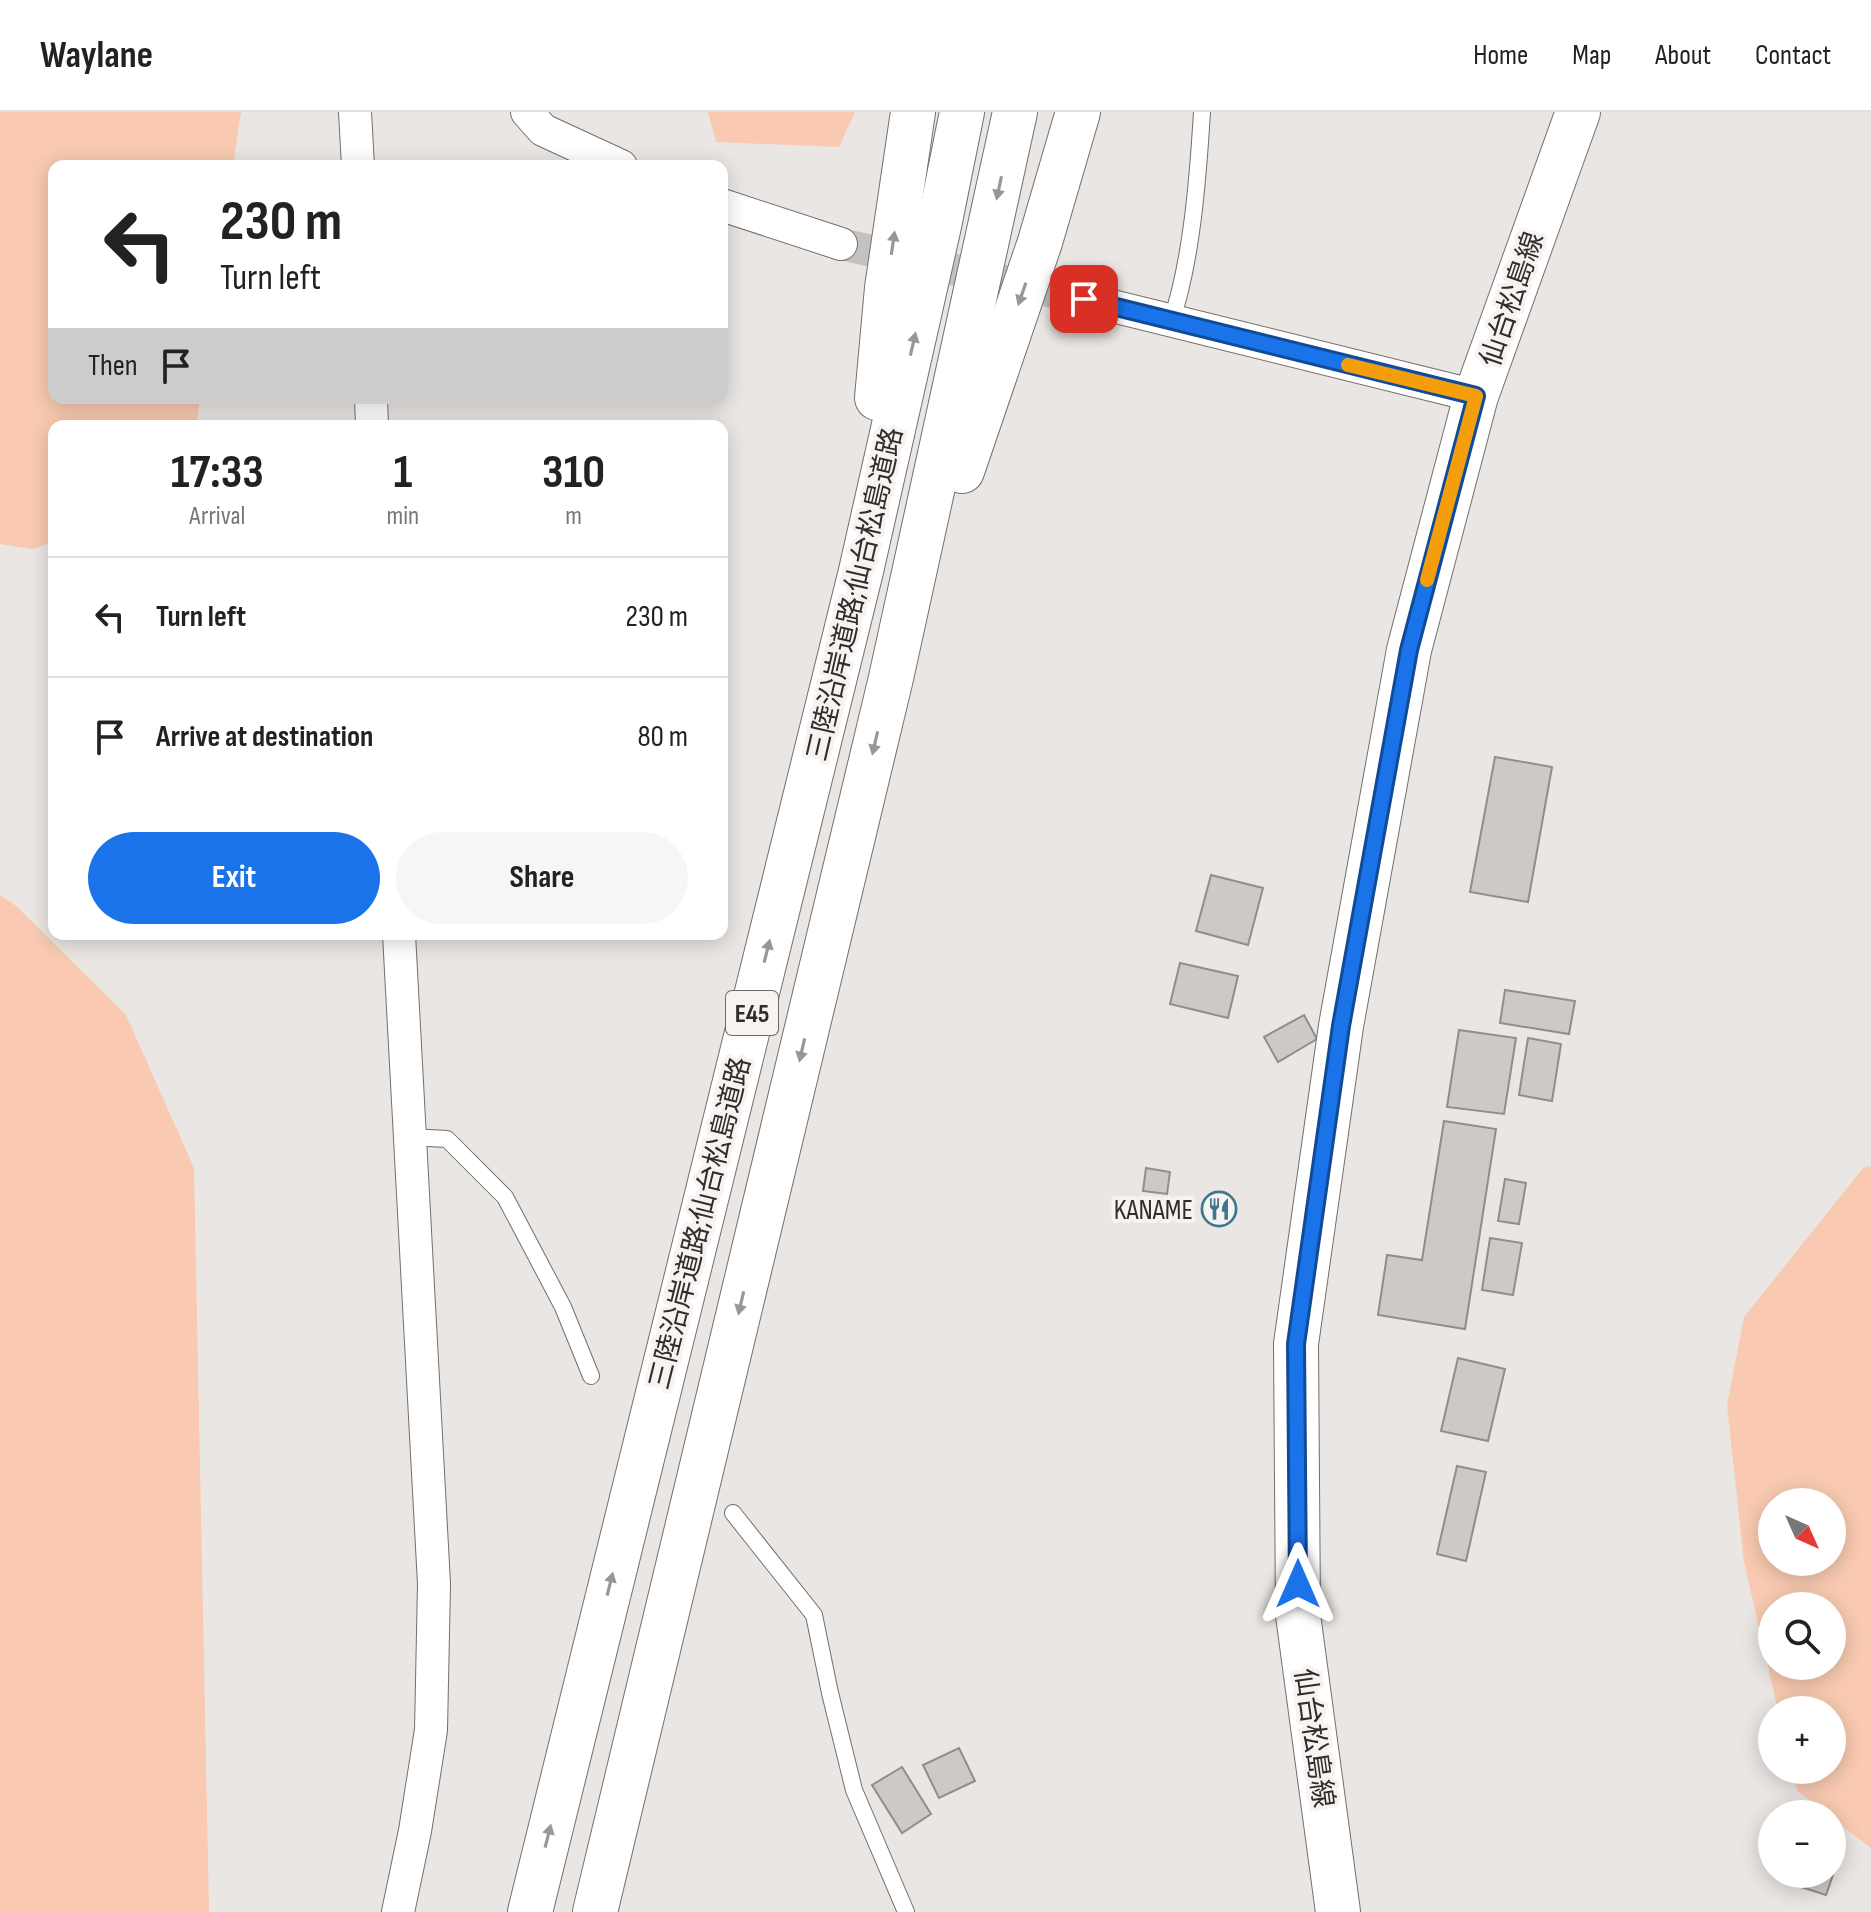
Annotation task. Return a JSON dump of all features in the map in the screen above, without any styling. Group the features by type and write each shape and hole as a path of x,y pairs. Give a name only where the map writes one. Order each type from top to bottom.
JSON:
{"main road":[{"path":"861,571 887,288 913,112"},
{"name":"三陸沿岸道路;仙台松島道路","path":"530,1912 861,571 962,112"},
{"name":"三陸沿岸道路;仙台松島道路","path":"595,1912 891,678 1015,112"},
{"path":"891,678 1040,242 1078,112"},
{"name":"仙台松島線","path":"1338,1912 1298,1615 1296,1344 1341,1026 1409,650 1476,396 1578,112"}],"street":[{"path":"355,112 358,160"},
{"path":"527,112 543,130 608,160"},
{"path":"728,207 841,244"},
{"path":"1084,299 1476,396"},
{"path":"398,1912 431,1730 434,1599 399,940"}],"lane":[{"path":"1171,322 1179,301 1198,180 1202,112"},
{"path":"410,1137 447,1139 505,1197 563,1307 591,1376"},
{"path":"733,1513 814,1615 854,1790 906,1912"}],"shaded area":[{"path":"0,112 241,112 234,160 48,160 48,404 199,404 197,420 48,420 48,544 32,549 0,544"},
{"path":"708,112 855,112 839,147 716,142"},
{"path":"0,895 15,905 126,1015 194,1168 209,1912 0,1912"},
{"path":"1871,1166 1871,1848 1846,1829 1846,1800 1810,1800 1797,1790 1796,1784 1846,1784 1846,1696 1775,1696 1771,1680 1846,1680 1846,1592 1758,1592 1758,1623 1744,1562 1727,1405 1744,1317 1863,1168"}],"building":[{"path":"1495,757 1552,767 1528,902 1470,892"},
{"path":"1211,875 1263,888 1248,945 1196,931"},
{"path":"1180,963 1238,976 1228,1018 1170,1004"},
{"path":"1505,990 1575,1001 1569,1034 1500,1023"},
{"path":"1304,1015 1317,1039 1278,1062 1264,1037"},
{"path":"1459,1030 1516,1038 1504,1114 1447,1107"},
{"path":"1528,1038 1561,1044 1552,1101 1519,1095"},
{"path":"1444,1121 1496,1129 1465,1329 1378,1315 1387,1255 1422,1260"},
{"path":"1146,1168 1170,1172 1167,1194 1143,1191"},
{"path":"1505,1179 1526,1183 1519,1224 1498,1221"},
{"path":"1490,1238 1522,1243 1513,1295 1482,1290"},
{"path":"1458,1358 1505,1369 1488,1441 1441,1431"},
{"path":"1457,1466 1486,1472 1466,1561 1437,1554"},
{"path":"959,1748 975,1781 939,1798 923,1765"},
{"path":"902,1767 931,1814 902,1833 872,1785"},
{"path":"1804,1888 1828,1888 1826,1895"}],"tunnel":[{"path":"841,244 1084,299"}],"slow traffic":[{"path":"1348,365 1476,396 1427,580"}],"place":[{"name":"KANAME","path":"1219,1209"}],"route":[{"path":"1084,299 1476,396 1409,650 1341,1026 1296,1344 1298,1584"}]}
